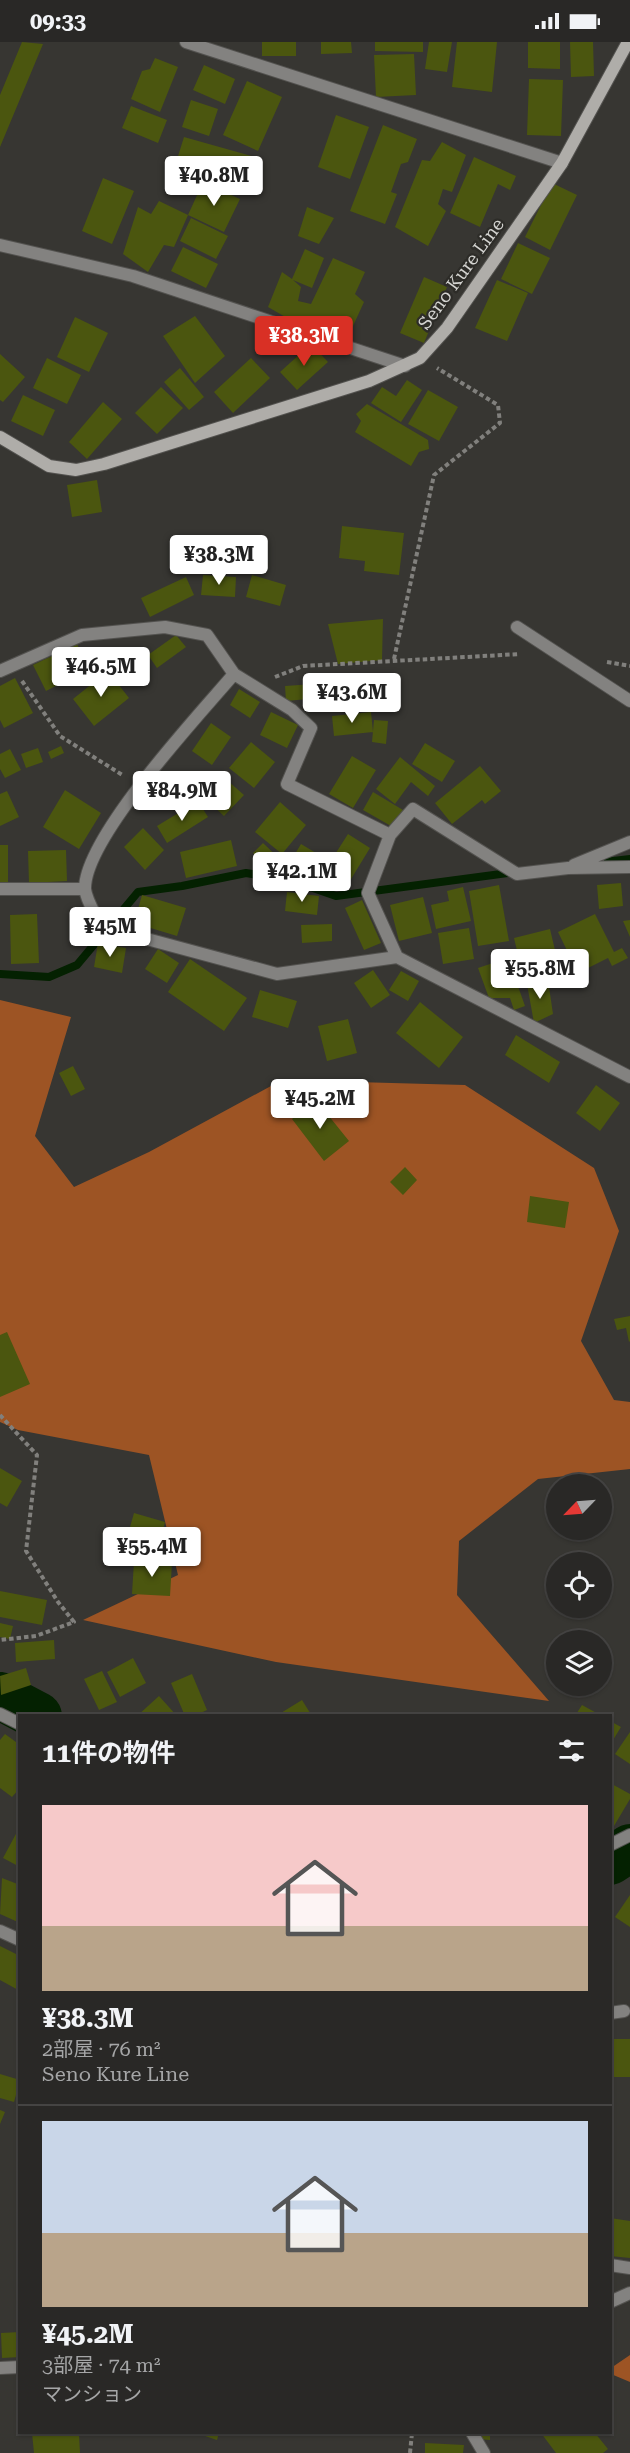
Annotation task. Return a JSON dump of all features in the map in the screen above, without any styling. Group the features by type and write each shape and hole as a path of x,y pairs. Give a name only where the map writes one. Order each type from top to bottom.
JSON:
{"main road":[{"name":"Seno Kure Line","path":"0,437 49,466 76,470 104,464 369,381 420,358 447,328 562,163 628,42"}],"street":[{"path":"186,42 562,163"},
{"path":"0,245 133,276 405,366"},
{"path":"0,671 82,635 165,627 207,635 239,678 292,710 312,728 287,784 390,835"},
{"path":"517,627 630,701"},
{"path":"239,678 140,786 93,857 85,889 99,923 132,935 277,974 397,957 630,1077"},
{"path":"397,957 368,893 390,835 413,809 517,874 568,868 630,867"},
{"path":"568,868 630,842"},
{"path":"0,889 85,889"},
{"path":"0,1714 18,1723"},
{"path":"612,1844 630,1834"},
{"path":"0,1931 18,1939"},
{"path":"612,2013 624,2011"},
{"path":"612,2265 630,2268"},
{"path":"612,2301 630,2293"},
{"path":"0,2368 18,2367"},
{"path":"473,2434 484,2453"}],"path":[{"path":"394,660 434,476 500,423 498,405 420,358"},
{"path":"239,678 281,676 303,666 531,653"},
{"path":"598,660 630,666"},
{"path":"12,666 60,736 140,786"},
{"path":"0,1415 37,1455 26,1551 57,1602 74,1622 36,1636 0,1640"},
{"path":"410,2453 412,2434"}],"shaded area":[{"path":"0,1000 71,1017 35,1136 74,1187 149,1152 282,1080 465,1085 594,1168 619,1231 581,1341 614,1400 630,1402 630,1469 584,1474 546,1474 546,1478 538,1479 459,1541 457,1595 549,1701 276,1662 83,1620 178,1575 149,1455 18,1430 0,1422"},
{"path":"630,2355 630,2382 612,2374 612,2367"}],"building":[{"path":"22,42 43,44 0,147 0,95"},
{"path":"262,42 296,42 296,56 262,56"},
{"path":"321,42 351,42 352,53 321,54"},
{"path":"375,42 423,42 423,52 375,51"},
{"path":"429,42 452,42 447,72 425,69"},
{"path":"457,42 497,42 492,92 452,87"},
{"path":"528,42 560,42 560,69 528,68"},
{"path":"570,42 593,42 594,76 571,77"},
{"path":"414,54 416,95 376,97 374,55"},
{"path":"155,58 178,67 160,112 131,99 142,71 150,69"},
{"path":"204,65 235,79 225,104 193,90"},
{"path":"529,79 563,80 561,136 527,135"},
{"path":"247,81 282,97 258,151 223,135"},
{"path":"191,100 218,109 209,136 182,127"},
{"path":"131,106 167,120 158,143 122,128"},
{"path":"336,115 369,127 350,179 318,167"},
{"path":"383,125 417,139 408,162 401,164 391,192 397,194 385,224 350,211"},
{"path":"184,137 255,157 246,190 174,169"},
{"path":"442,142 466,155 452,192 443,189 438,204 446,211 428,246 395,227 422,160 430,161"},
{"path":"474,157 516,176 510,190 498,184 480,227 450,213"},
{"path":"103,178 134,191 112,244 82,231"},
{"path":"203,182 240,199 224,232 188,215"},
{"path":"552,183 577,195 550,250 525,237"},
{"path":"159,201 188,215 174,247 164,245 148,272 123,254 138,207 151,214"},
{"path":"307,207 334,218 319,244 298,236"},
{"path":"191,218 228,236 216,259 180,241"},
{"path":"518,243 550,258 532,294 501,279"},
{"path":"183,247 218,264 206,288 171,271"},
{"path":"305,249 324,258 312,288 293,280 301,287 298,301 311,304 333,258 365,272 355,294 364,302 348,337 305,317 301,326 268,307 282,272 292,279"},
{"path":"424,277 447,287 424,343 400,333"},
{"path":"497,280 528,293 507,341 475,328"},
{"path":"195,316 225,356 195,383 163,336"},
{"path":"75,317 108,333 89,372 57,357"},
{"path":"311,344 328,362 297,390 280,372"},
{"path":"0,354 25,377 3,402 0,400"},
{"path":"47,358 81,375 67,404 33,388"},
{"path":"251,358 270,378 233,413 214,392"},
{"path":"180,368 204,397 189,410 164,382"},
{"path":"407,380 422,390 401,422 371,403 382,387 396,396"},
{"path":"161,387 183,408 157,434 135,413"},
{"path":"428,390 458,407 439,441 408,424"},
{"path":"23,395 55,410 43,436 11,421"},
{"path":"103,402 122,419 87,459 69,442"},
{"path":"367,404 428,440 429,449 419,452 411,466 355,432 361,421 356,414"},
{"path":"97,480 102,512 72,517 67,485"},
{"path":"342,526 404,533 399,575 364,571 365,561 339,558"},
{"path":"203,575 236,577 235,597 201,595"},
{"path":"252,575 286,585 280,606 246,597"},
{"path":"186,577 194,595 150,617 141,598"},
{"path":"383,619 382,660 338,664 328,624"},
{"path":"176,635 186,647 157,668 148,655"},
{"path":"77,644 89,669 46,691 33,665"},
{"path":"108,671 129,698 94,726 73,699"},
{"path":"15,678 33,713 4,728 0,720 0,686"},
{"path":"329,683 330,697 286,701 285,686"},
{"path":"239,689 260,702 250,718 230,705"},
{"path":"271,712 298,725 287,748 260,735"},
{"path":"371,712 373,732 334,736 332,716"},
{"path":"374,720 388,721 386,744 372,742"},
{"path":"211,723 231,737 212,765 192,751"},
{"path":"251,742 275,762 254,788 229,768"},
{"path":"425,743 455,761 442,782 412,764"},
{"path":"61,746 64,753 51,759 48,752"},
{"path":"38,748 43,762 26,768 21,754"},
{"path":"10,749 21,770 5,778 0,769 0,754"},
{"path":"352,756 376,770 353,808 329,794"},
{"path":"400,757 435,786 428,796 411,782 395,804 376,789"},
{"path":"480,766 501,791 485,804 482,800 452,824 435,803"},
{"path":"219,773 244,795 224,816 200,794"},
{"path":"65,790 101,813 79,849 43,827"},
{"path":"7,791 19,817 0,826 0,794"},
{"path":"373,792 408,813 398,830 363,810"},
{"path":"198,801 208,817 167,843 157,826"},
{"path":"280,802 306,825 282,854 255,832"},
{"path":"143,828 164,850 145,870 124,847"},
{"path":"348,834 370,848 348,884 325,870"},
{"path":"231,840 237,866 186,878 180,852"},
{"path":"263,843 282,861 272,872 253,853"},
{"path":"301,844 326,859 312,884 286,869"},
{"path":"0,845 8,845 8,883 0,883"},
{"path":"66,850 67,881 29,883 28,851"},
{"path":"621,883 623,906 599,909 597,885"},
{"path":"499,885 509,941 478,946 469,891"},
{"path":"463,887 471,921 436,929 431,905 449,901 447,891"},
{"path":"287,892 319,896 317,915 285,911"},
{"path":"142,895 186,908 177,936 134,923"},
{"path":"423,897 432,933 399,941 390,905"},
{"path":"362,900 381,943 364,950 345,908"},
{"path":"37,914 39,963 11,964 10,915"},
{"path":"595,914 614,952 622,948 628,958 612,966 608,958 578,973 558,932"},
{"path":"630,920 630,937 623,921"},
{"path":"332,924 332,941 302,943 301,925"},
{"path":"469,928 474,959 443,964 438,933"},
{"path":"550,929 559,967 523,976 514,938"},
{"path":"98,943 126,948 122,973 94,967"},
{"path":"158,949 179,963 167,983 145,969"},
{"path":"508,958 525,1006 514,1010 510,998 489,998 478,968"},
{"path":"190,959 247,998 224,1031 168,992"},
{"path":"373,970 390,995 371,1008 354,983"},
{"path":"401,971 419,981 408,1001 389,990"},
{"path":"548,980 553,1014 534,1023 527,984"},
{"path":"260,990 297,1001 288,1028 252,1017"},
{"path":"420,1002 463,1037 439,1068 396,1033"},
{"path":"348,1019 357,1053 327,1061 318,1026"},
{"path":"516,1035 560,1062 549,1083 505,1055"},
{"path":"73,1066 85,1089 71,1096 59,1073"},
{"path":"596,1085 620,1103 600,1131 576,1113"},
{"path":"316,1100 349,1141 324,1161 292,1119"},
{"path":"405,1167 417,1180 403,1195 390,1182"},
{"path":"530,1196 569,1202 565,1228 527,1222"},
{"path":"630,1316 629,1342 626,1328 617,1330 614,1319"},
{"path":"7,1332 30,1384 0,1397 0,1335"},
{"path":"0,1468 22,1481 7,1507 0,1503"},
{"path":"134,1513 165,1522 157,1551 126,1541"},
{"path":"134,1561 172,1563 170,1596 132,1594"},
{"path":"0,1591 47,1600 42,1625 0,1617"},
{"path":"0,1623 13,1626 10,1639 0,1637"},
{"path":"54,1640 55,1659 16,1662 15,1643"},
{"path":"133,1658 146,1683 120,1697 107,1672"},
{"path":"26,1668 31,1685 1,1695 0,1676"},
{"path":"102,1671 117,1702 99,1710 84,1679"},
{"path":"192,1674 207,1710 198,1714 184,1714 171,1683"},
{"path":"159,1696 175,1714 139,1714"},
{"path":"302,1700 311,1714 279,1714"},
{"path":"582,1705 598,1714 576,1714"},
{"path":"612,1722 621,1727 612,1742"},
{"path":"630,1732 630,1764 615,1754"},
{"path":"5,1734 18,1744 18,1768 16,1771 18,1772 18,1790 12,1797 0,1788 0,1740"},
{"path":"612,1784 630,1794 630,1799 614,1826 612,1825"},
{"path":"17,1832 18,1866 3,1858"},
{"path":"2,1878 18,1884 18,1922 0,1914"},
{"path":"630,1895 630,1927 615,1917"},
{"path":"0,1946 18,1955 18,1990 0,1980"},
{"path":"612,2039 630,2039 630,2077 612,2077"},
{"path":"0,2074 18,2079 14,2102 0,2098"},
{"path":"0,2110 5,2112 0,2124"},
{"path":"612,2218 630,2221 630,2258 612,2256"},
{"path":"18,2332 18,2357 2,2358 1,2333"},
{"path":"32,2434 54,2434 54,2436 79,2434 80,2453 34,2453"},
{"path":"199,2434 219,2434 217,2440"},
{"path":"479,2434 490,2434 490,2440 479,2439"},
{"path":"542,2434 596,2434 608,2449 603,2453 556,2453"},
{"path":"425,2443 464,2445 463,2453 425,2453"}],"waterway":[{"path":"605,862 630,859"},
{"path":"0,974 49,977 77,965 138,892 246,873 290,880 336,896 515,872"},
{"path":"0,1696 34,1714"},
{"path":"612,1860 630,1848"}]}
